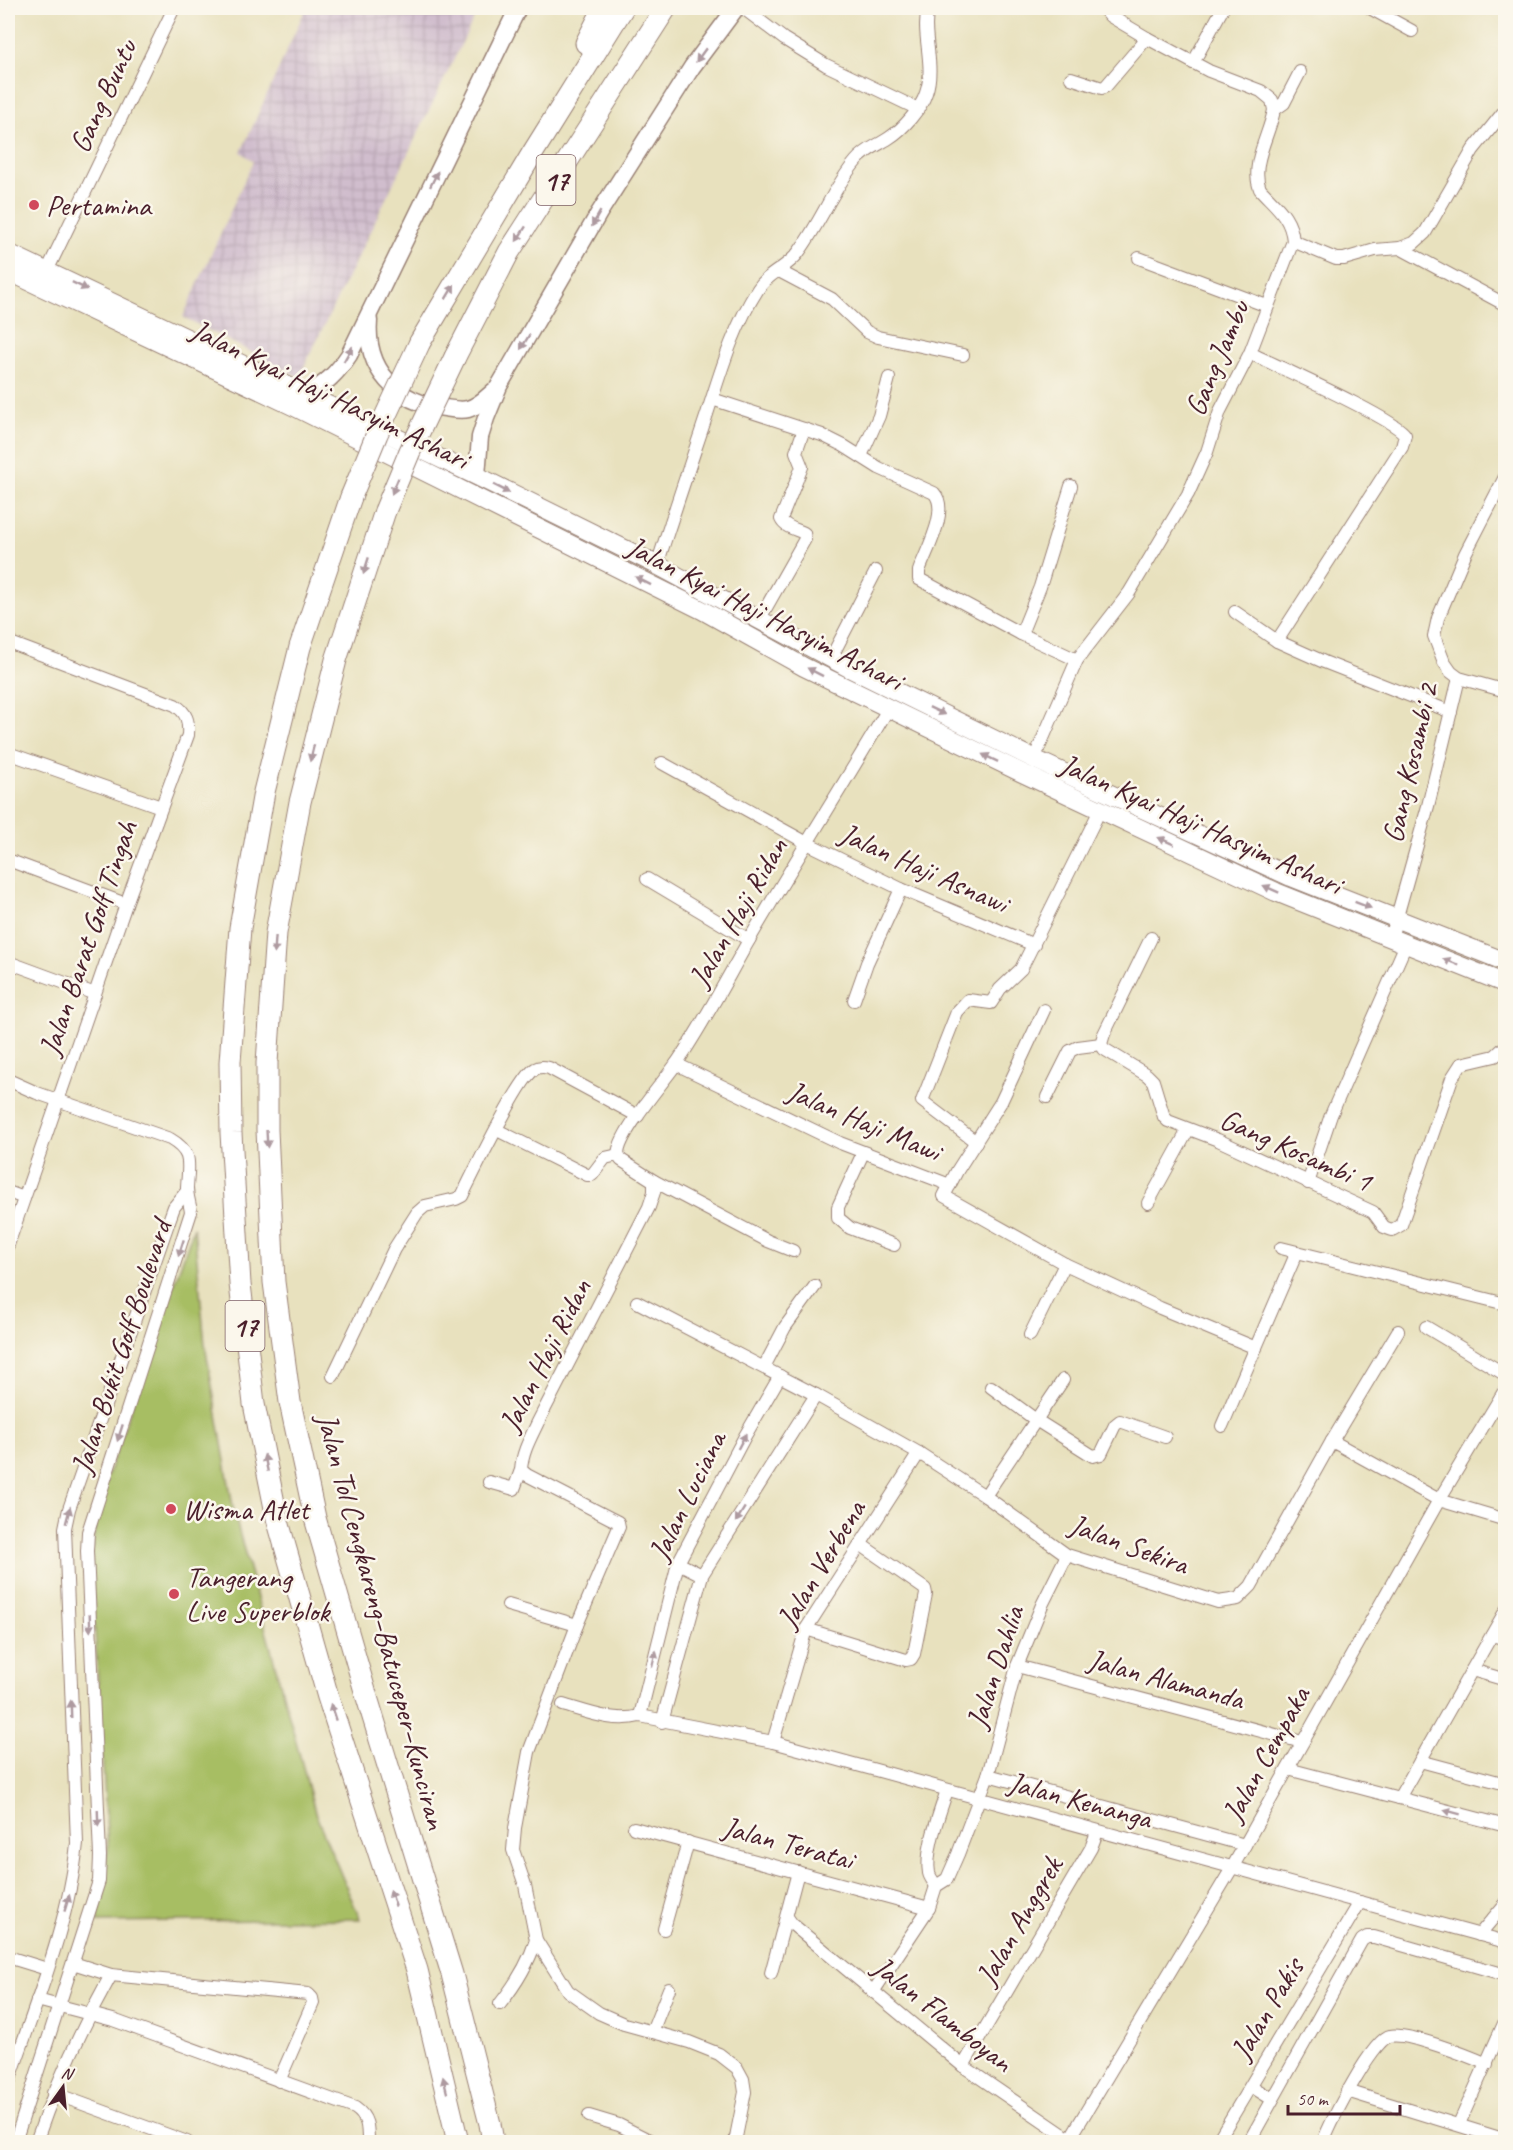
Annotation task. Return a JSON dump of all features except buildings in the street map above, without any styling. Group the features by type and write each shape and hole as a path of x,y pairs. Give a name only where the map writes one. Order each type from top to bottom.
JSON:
{"highway":[{"path":"532,154 604,8"},
{"name":"17","path":"458,2142 417,1970 328,1697 278,1518 254,1404 240,1284 231,1133 230,1062 240,928 264,792 300,647 351,497 377,434 420,342 532,154 624,8"},
{"name":"Jalan Tol Cengkareng–Batuceper–Kunciran","path":"493,2142 452,1974 365,1691 315,1518 290,1402 274,1282 267,1130 267,1063 276,933 300,802 333,670 385,511 454,357 509,252 666,8"},
{"path":"558,176 683,8"}],"main road":[{"path":"307,394 324,385 349,355 518,8"},
{"path":"477,476 480,437 499,386 599,213 692,67 736,8"},
{"name":"Jalan Kyai Haji Hasyim Ashari","path":"8,253 34,271 295,407 691,605 804,667 888,709 1276,892 1506,984"},
{"name":"Jalan Kyai Haji Hasyim Ashari","path":"8,271 34,271 307,394 657,565 831,658 1034,759 1291,876 1506,962"},
{"path":"370,313 368,334 372,356 383,375 398,391 417,402 466,410 479,404 499,386"}],"street":[{"name":"Gang Buntu","path":"34,271 174,8"},
{"path":"743,8 784,39 826,64 918,109"},
{"path":"657,565 732,338 759,288 765,280 779,271 798,253 855,162 872,146 897,132 918,109 926,94 930,77 930,54 926,27 928,8"},
{"path":"1103,8 1110,16 1147,38 1193,63 1261,91 1272,100 1274,110 1258,168 1257,183 1288,220 1292,229 1293,241 1336,258 1344,259 1375,250 1400,248 1414,243 1425,233 1473,150 1493,123 1505,112"},
{"path":"1193,63 1223,8"},
{"path":"1370,8 1412,31"},
{"path":"1071,78 1102,88 1106,86 1147,38"},
{"path":"1274,110 1284,103 1300,72"},
{"name":"Gang Jambu","path":"1034,759 1077,660 1129,593 1188,495 1208,452 1220,411 1250,353 1293,241"},
{"path":"1400,248 1503,300"},
{"path":"1139,258 1267,306"},
{"path":"779,271 831,298 867,332 878,338 963,355"},
{"path":"1250,353 1373,413 1399,428 1405,435 1402,447 1277,641"},
{"path":"861,456 879,416 888,378"},
{"path":"712,399 804,429 844,446 879,468 937,495 940,514 919,571 919,579 1021,634 1077,660"},
{"path":"759,620 805,539 804,533 790,528 781,519 802,467 796,452 804,429"},
{"name":"Gang Kosambi 2","path":"1308,1183 1398,941 1397,918 1428,806 1459,678 1444,662 1435,642 1434,631 1465,554 1506,475"},
{"path":"1021,634 1040,587 1071,486"},
{"path":"831,658 876,571"},
{"path":"1235,612 1277,641 1451,712"},
{"name":"Jalan Barat Golf Tingah","path":"8,642 175,705 186,715 189,723 188,735 126,904 8,1245"},
{"path":"1459,678 1506,691"},
{"name":"Jalan Haji Ridan","path":"618,1155 622,1141 707,1015 749,940 888,709"},
{"path":"8,753 161,807"},
{"name":"Jalan Haji Asnawi","path":"662,763 807,843 901,889 1034,945 1100,810"},
{"path":"8,860 126,904"},
{"path":"647,879 749,940"},
{"path":"854,1000 867,963 901,889"},
{"path":"1047,1096 1070,1051 1077,1047 1101,1044 1151,938"},
{"path":"976,1142 922,1101 961,1005 971,999 988,1003 994,1001 1000,989 1021,969 1034,945"},
{"path":"8,962 95,994"},
{"name":"Jalan Haji Mawi","path":"676,1064 862,1153 950,1185 1001,1102 1044,1010"},
{"name":"Gang Kosambi 1","path":"1101,1044 1107,1053 1148,1075 1153,1081 1164,1117 1173,1124 1218,1140 1373,1212 1384,1227 1392,1230 1401,1225 1456,1071 1461,1064 1495,1056 1506,1046"},
{"path":"333,1376 394,1249 417,1213 425,1206 462,1196 529,1074 536,1068 542,1067 557,1071 638,1116"},
{"path":"8,1080 178,1143 189,1158 187,1191"},
{"path":"497,1130 589,1176 605,1158 618,1155 621,1160 654,1181 768,1241 793,1251"},
{"path":"1148,1203 1188,1130"},
{"path":"862,1153 838,1207 838,1218 850,1228 894,1245"},
{"name":"Jalan Haji Ridan","path":"654,1181 654,1192 649,1207 524,1452 521,1470 527,1475 618,1522 617,1534 577,1625 529,1752 513,1850 525,1885 536,1940 568,1991 599,2013 624,2024 688,2042 719,2054 737,2068 743,2079 745,2092 735,2142"},
{"path":"950,1185 945,1198 1065,1264 1160,1308 1256,1348"},
{"name":"Jalan Bukit Golf Boulevard","path":"15,2142 93,1901 100,1869 88,1532 189,1221 191,1212 187,1191"},
{"name":"Jalan Bukit Golf Boulevard","path":"8,2085 47,1969 71,1888 77,1844 65,1528 69,1509 170,1218 174,1207 187,1191"},
{"path":"8,1192 24,1198"},
{"path":"1281,1248 1506,1305"},
{"path":"1222,1426 1297,1252"},
{"path":"1030,1335 1065,1264"},
{"path":"764,1367 785,1327 815,1286"},
{"name":"Jalan Sekira","path":"637,1302 764,1367 919,1453 985,1496 1067,1555 1218,1602 1238,1599 1251,1586 1332,1441 1398,1331"},
{"path":"1426,1327 1506,1376"},
{"name":"Jalan Luciana","path":"640,1716 678,1563 745,1436 780,1376"},
{"path":"985,1496 1063,1380"},
{"path":"991,1387 1036,1420 1096,1457 1101,1454 1115,1425 1120,1421 1165,1437"},
{"name":"Jalan Cempaka","path":"1070,2142 1232,1868 1439,1500 1506,1388"},
{"name":"Jalan Luciana","path":"662,1722 702,1575 816,1395"},
{"path":"1332,1441 1439,1500 1506,1520"},
{"name":"Jalan Verbena","path":"773,1742 806,1629 919,1453"},
{"path":"489,1482 514,1489 521,1470"},
{"path":"806,1629 906,1660 911,1659 926,1594 925,1589 860,1544"},
{"name":"Jalan Dahlia","path":"936,1886 946,1879 980,1799 1017,1666 1042,1605 1067,1555"},
{"path":"678,1563 702,1575"},
{"path":"508,1605 577,1625"},
{"path":"1399,1798 1506,1610"},
{"path":"1492,1635 1506,1639"},
{"name":"Jalan Alamanda","path":"1017,1666 1302,1743"},
{"path":"1472,1670 1506,1680"},
{"path":"563,1705 609,1719 640,1716"},
{"name":"Jalan Kenanga","path":"640,1716 773,1742 1506,1942"},
{"path":"1420,1761 1506,1784"},
{"path":"1288,1769 1506,1826"},
{"path":"988,1775 1245,1845"},
{"path":"873,1992 929,1908 936,1886 929,1875 929,1859 947,1790"},
{"name":"Jalan Teratai","path":"634,1828 929,1908"},
{"name":"Jalan Anggrek","path":"963,2067 1091,1848 1097,1832"},
{"path":"664,1929 688,1842"},
{"path":"771,1973 798,1872"},
{"name":"Jalan Pakis","path":"1217,2142 1360,1902"},
{"path":"1479,1935 1506,1903"},
{"name":"Jalan Flamboyan","path":"787,1917 792,1924 963,2067 1070,2142"},
{"path":"1249,2142 1362,1940 1374,1937 1506,1975"},
{"path":"500,2004 520,1980 536,1940"},
{"path":"8,1957 47,1969"},
{"path":"73,1962 111,1975 308,1994 313,2003 279,2081"},
{"path":"36,2142 53,2093 90,2013 111,1975"},
{"path":"652,2032 669,1989"},
{"path":"37,2000 90,2013 355,2108 368,2122 368,2142"},
{"path":"1459,2124 1506,2019"},
{"path":"1323,2142 1347,2091 1374,2049 1381,2040 1389,2036 1401,2036 1461,2052 1487,2064"},
{"path":"1251,2086 1272,2099"},
{"path":"1347,2091 1506,2140"},
{"path":"53,2093 187,2142"},
{"path":"589,2116 619,2125 650,2142"}],"shaded area":[{"path":"306,8 479,8 299,377 183,317 253,161 241,152"}],"green space":[{"name":"Tangerang Live Superblok","path":"194,1227 205,1345 234,1513 316,1815 360,1919 97,1922 108,1849 91,1564 97,1506"}],"place":[{"name":"Pertamina","path":"34,205"},
{"name":"Wisma Atlet","path":"171,1509"},
{"name":"Tangerang Live Superblok","path":"174,1594"}]}
